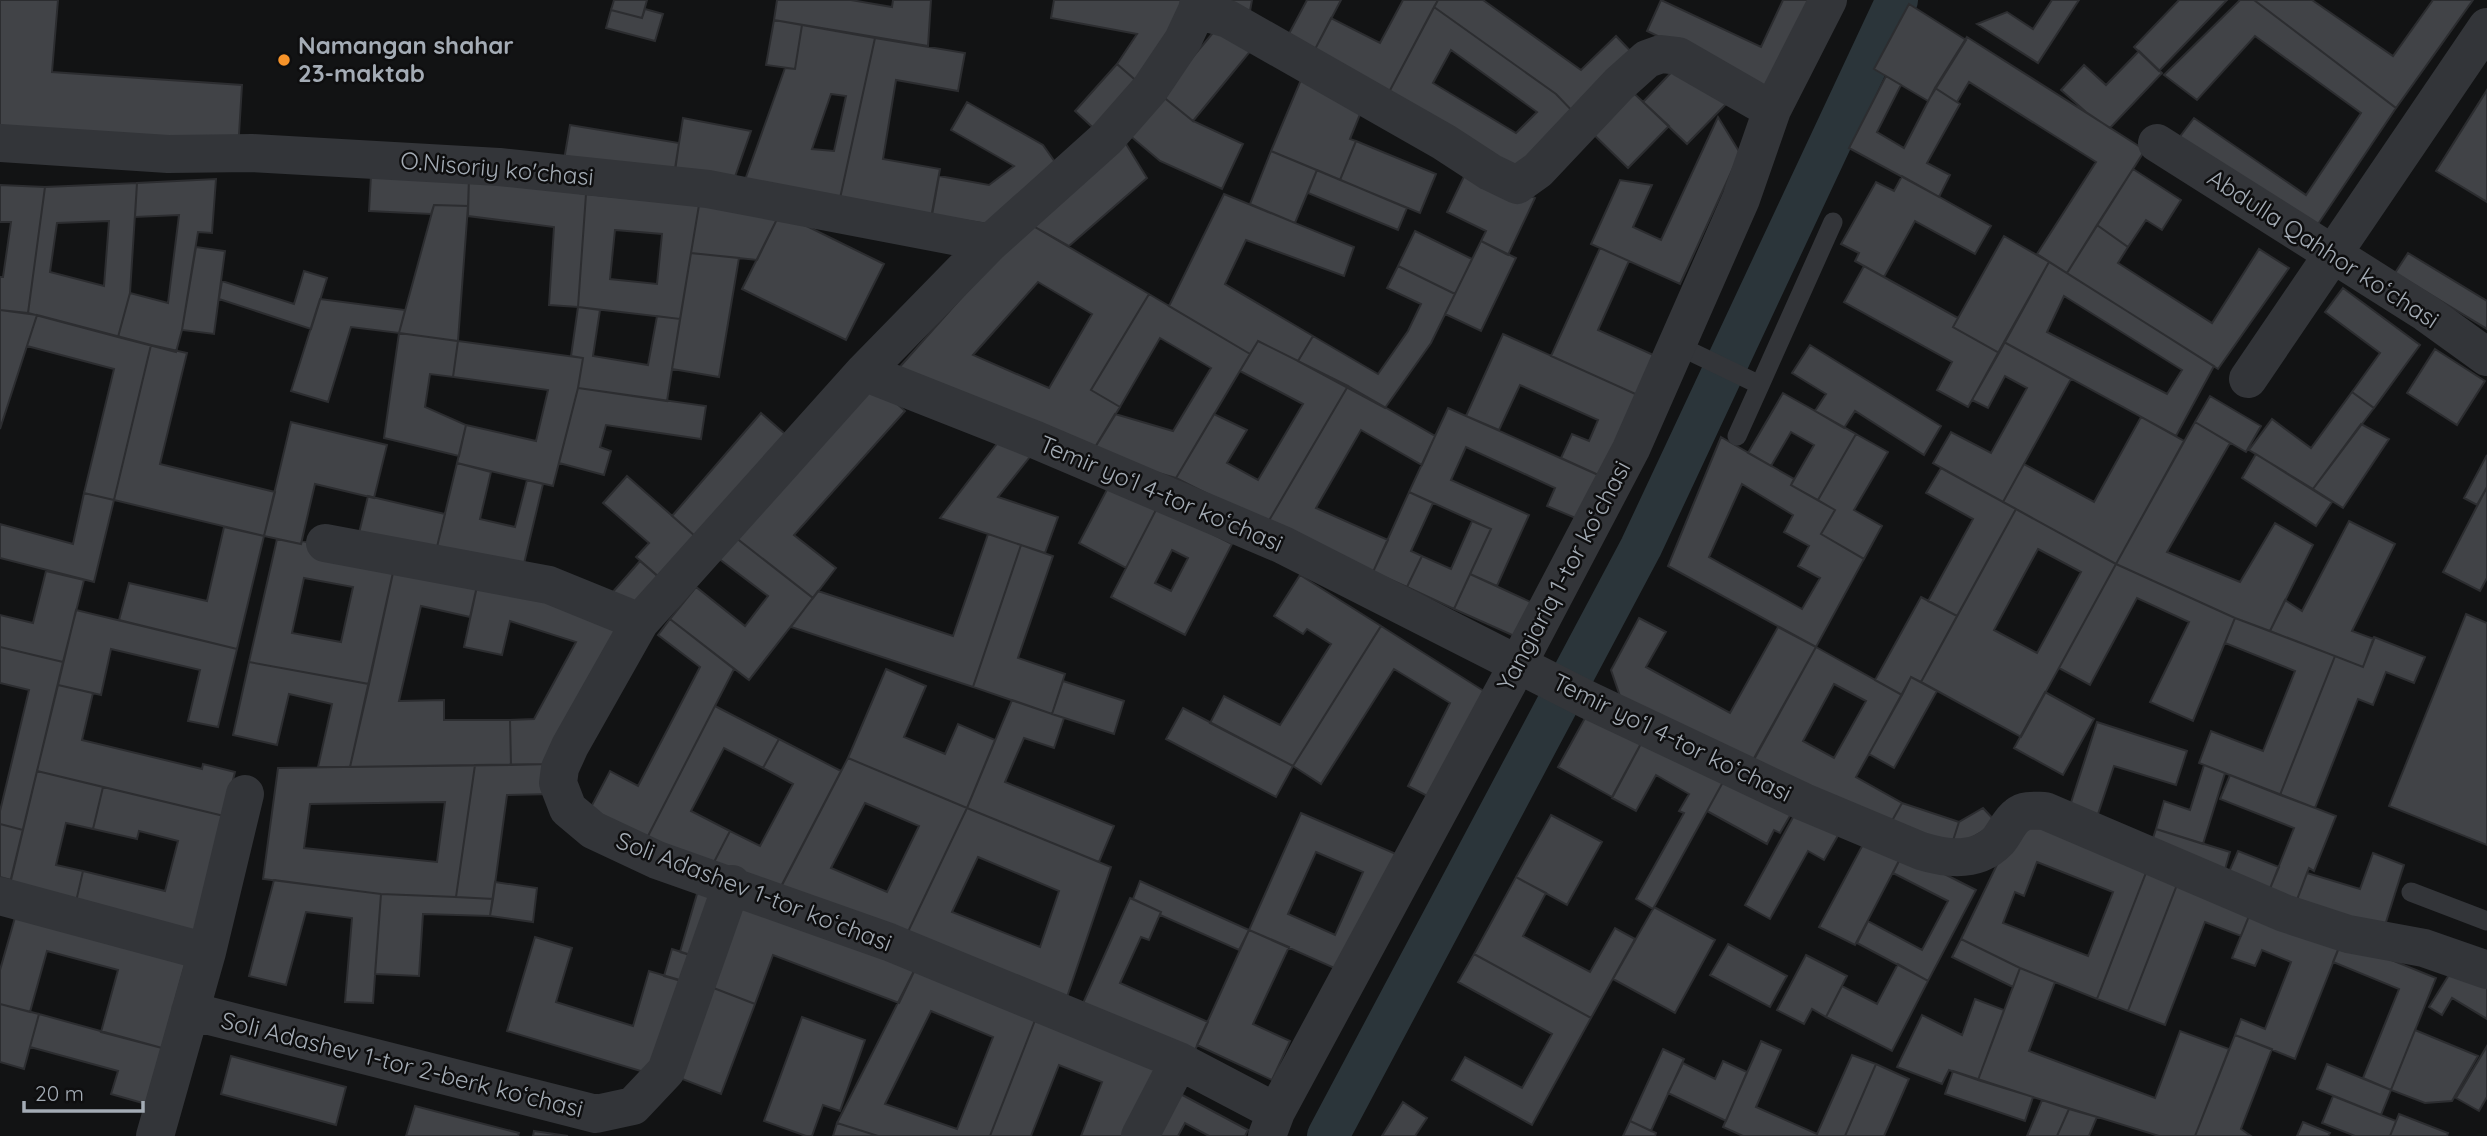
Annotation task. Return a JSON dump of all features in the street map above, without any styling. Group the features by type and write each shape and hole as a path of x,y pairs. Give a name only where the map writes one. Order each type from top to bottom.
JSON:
{"street":[{"name":"Yangiariq 1-tor koʻchasi","path":"1271,1124 1532,671 1631,449 1686,350 1772,110 1828,0"},
{"path":"1198,5 1228,19 1444,142 1490,172 1517,185 1538,170 1619,83 1647,59 1661,54 1678,56 1772,110"},
{"name":"Soli Adashev 1-tor koʻchasi","path":"1198,5 1183,40 1150,89 1107,138 990,243 864,372 640,622 570,746 559,768 558,783 568,809 593,830 657,860 732,884 889,942 1179,1061 1271,1124"},
{"path":"2248,379 2487,27"},
{"name":"O.Nisoriy ko'chasi","path":"0,143 168,154 252,153 499,167 708,189 990,243"},
{"name":"Abdulla Qahhor koʻchasi","path":"2157,143 2426,313 2487,357"},
{"name":"Temir yoʻl 4-tor koʻchasi","path":"864,372 1036,440 1283,545 1588,700 1804,802 1940,857 1963,859 1978,854 1996,843 2018,815 2027,811 2045,811 2284,913 2348,934 2424,948 2487,970"},
{"path":"325,542 549,585 640,622"},
{"name":"Soli Adashev 1-tor 2-berk koʻchasi","path":"245,794 190,1011 596,1114 633,1106 666,1071 732,884"},
{"path":"0,896 207,952"},
{"path":"155,1136 190,1011"},
{"path":"1140,1136 1179,1061"}],"lane":[{"path":"1737,436 1833,222"},
{"path":"1686,350 1760,385"},
{"path":"2411,892 2487,921"}],"building":[{"path":"0,0 58,0 52,72 242,85 238,151 0,134"},
{"path":"614,0 647,0 642,18 611,10"},
{"path":"777,0 851,0 892,7 893,0 931,0 928,46 774,20"},
{"path":"1054,0 1189,0 1141,85 1117,64 1137,34 1051,18"},
{"path":"1211,0 1252,0 1250,11"},
{"path":"1307,0 1341,0 1311,57 1284,43"},
{"path":"1403,0 1438,0 1387,96 1311,57 1331,18 1380,43"},
{"path":"1438,0 1483,0 1581,70 1616,36 1639,60 1579,118 1556,94 1434,7"},
{"path":"1661,0 1761,47 1783,0 1817,0 1774,91 1647,31"},
{"path":"2052,0 2079,0 2038,63 1977,24 2007,12 2033,29"},
{"path":"2179,0 2227,0 2159,71 2134,47"},
{"path":"2240,0 2254,0 2396,108 2310,236 2172,147 2194,118 2306,195 2361,113 2255,36 2197,100 2164,75"},
{"path":"2254,0 2312,0 2393,56 2433,0 2473,0 2396,108"},
{"path":"1909,4 1966,40 1928,101 1874,69"},
{"path":"1434,7 1556,94 1579,118 1519,177 1387,96","holes":["1451,50 1537,112 1516,133 1433,83"]},
{"path":"645,9 663,14 655,41 606,28 611,10 642,18"},
{"path":"774,20 802,25 795,69 766,65"},
{"path":"1222,22 1253,48 1193,121 1161,95"},
{"path":"802,25 875,38 839,203 740,194 785,68 795,69","holes":["831,94 846,96 834,151 812,149"]},
{"path":"1967,37 2145,150 2067,273 2037,254 2096,162 1969,82 1957,102 1935,88"},
{"path":"875,38 965,53 958,91 896,80 883,159 940,169 931,218 839,203"},
{"path":"2139,51 2162,73 2110,128 2061,90 2084,65 2106,85"},
{"path":"1683,60 1727,103 1687,144 1643,102"},
{"path":"1117,64 1141,85 1102,136 1075,111"},
{"path":"1303,75 1365,102 1350,139 1356,141 1340,180 1271,151"},
{"path":"1886,76 1901,85 1877,132 1904,148 1935,88 1960,104 1927,163 1950,175 1939,197 1849,148"},
{"path":"1626,86 1669,126 1628,168 1586,127"},
{"path":"2487,90 2487,202 2436,171"},
{"path":"1161,95 1193,121 1243,144 1222,189 1160,161 1128,134"},
{"path":"967,102 1043,145 1062,172 988,224 932,215 939,176 989,185 1014,166 951,130"},
{"path":"1718,117 1740,153 1680,284 1591,244 1620,180 1652,185 1633,227 1661,240"},
{"path":"683,118 751,131 730,191 673,181"},
{"path":"570,125 679,143 674,178 564,160"},
{"path":"1123,139 1147,178 1069,246 1028,223"},
{"path":"1356,141 1436,174 1420,213 1340,180"},
{"path":"1271,151 1317,170 1295,223 1250,204"},
{"path":"1469,166 1535,198 1508,255 1481,241 1486,231 1447,212"},
{"path":"2133,169 2181,200 2162,230 2146,220 2128,247 2097,225"},
{"path":"1317,170 1407,208 1398,230 1308,193"},
{"path":"371,175 469,178 468,206 434,205 431,214 369,211"},
{"path":"1902,176 1991,226 1975,254 1915,221 1884,277 1855,261 1859,253 1841,244 1876,182 1894,191"},
{"path":"469,178 586,194 578,307 549,305 554,227 468,216"},
{"path":"216,179 212,233 198,232 176,352 118,337 130,293 168,303 179,215 135,217 137,183"},
{"path":"137,183 130,293 118,337 28,313 45,187","holes":["109,221 104,286 50,272 57,223"]},
{"path":"0,185 45,187 28,313 0,310 0,277 3,277 11,222 0,222"},
{"path":"586,194 699,205 680,319 578,307","holes":["615,230 662,234 657,284 610,279"]},
{"path":"1224,194 1354,247 1344,276 1246,240 1225,284 1313,336 1298,361 1258,341 1250,354 1169,306"},
{"path":"434,205 468,206 458,341 399,333"},
{"path":"699,205 780,213 757,260 691,253"},
{"path":"780,213 884,264 846,340 742,289"},
{"path":"1028,223 1149,294 1091,390 1120,407 1091,454 897,370","holes":["1038,282 1092,314 1049,388 973,355"]},
{"path":"2097,225 2128,247 2118,263 2212,323 2259,249 2289,268 2218,369 2067,273"},
{"path":"1415,231 1472,259 1455,294 1398,266"},
{"path":"2004,236 2049,262 1999,353 1953,327"},
{"path":"1481,241 1516,258 1481,331 1445,314"},
{"path":"196,247 225,251 214,334 182,330"},
{"path":"1600,248 1629,261 1598,330 1660,358 1642,397 1551,356"},
{"path":"691,253 739,258 719,377 672,369"},
{"path":"2408,253 2487,301 2487,329 2395,273"},
{"path":"2049,262 2214,366 2176,436 2004,342","holes":["2064,296 2182,370 2167,394 2047,332"]},
{"path":"1398,266 1455,294 1431,343 1385,408 1298,361 1313,336 1378,374 1408,331 1421,304 1387,288"},
{"path":"1864,266 1958,318 1953,327 1999,353 1968,407 1937,390 1952,362 1844,302"},
{"path":"304,271 327,278 311,329 219,299 222,281 294,304"},
{"path":"2343,288 2420,345 2374,408 2352,392 2380,353 2325,312"},
{"path":"1149,294 1250,354 1176,478 1091,454 1115,414 1173,431 1211,368 1160,338 1120,407 1091,390"},
{"path":"320,299 405,310 399,333 351,327 328,402 291,391"},
{"path":"578,307 600,310 593,356 648,365 657,316 680,319 667,401 578,388 583,358 571,356"},
{"path":"0,310 37,315 0,429"},
{"path":"37,315 151,345 114,500 84,493 114,369 27,346"},
{"path":"399,333 458,341 453,377 430,374 425,407 466,425 459,456 384,438"},
{"path":"1503,334 1642,397 1605,478 1561,458 1572,434 1589,441 1598,420 1520,385 1499,430 1466,416"},
{"path":"458,341 583,358 553,486 457,463 466,425 536,441 548,390 453,377"},
{"path":"1258,341 1348,386 1267,524 1176,478 1214,414 1247,430 1227,463 1258,480 1303,404 1240,371"},
{"path":"2004,342 2071,379 2003,502 1933,463 1951,432 1991,453 2027,388 2005,376 1988,408 1972,400"},
{"path":"151,345 187,353 160,464 275,492 264,536 114,500"},
{"path":"1810,345 1941,426 1924,455 1855,411 1844,428 1815,411 1826,394 1792,373"},
{"path":"2435,349 2485,381 2457,425 2407,393"},
{"path":"873,382 905,411 794,535 836,568 813,598 735,537"},
{"path":"1348,386 1435,436 1422,465 1361,430 1316,508 1388,540 1373,572 1267,524"},
{"path":"578,388 706,406 701,439 606,425 600,447 611,451 604,475 559,463"},
{"path":"2352,392 2374,408 2313,489 2249,450 2272,419 2311,448"},
{"path":"1783,393 1856,434 1818,500 1791,485 1814,445 1791,432 1771,466 1748,453"},
{"path":"2210,396 2261,426 2246,452 2195,422"},
{"path":"1448,408 1605,478 1585,522 1547,506 1555,488 1466,447 1451,480 1529,515 1497,586 1470,574 1491,529 1409,492"},
{"path":"761,413 792,440 703,543 672,516"},
{"path":"2141,417 2184,441 2116,564 2003,502 2024,464 2094,502"},
{"path":"291,422 387,445 374,498 315,484 301,544 264,536"},
{"path":"2195,422 2230,443 2167,552 2240,582 2275,523 2313,545 2270,631 2116,564"},
{"path":"2361,424 2389,439 2343,508 2313,489"},
{"path":"1006,432 1033,453 998,497 1058,517 1045,553 940,518"},
{"path":"1856,434 1888,452 1854,510 1882,526 1864,559 1821,534 1835,510 1818,500"},
{"path":"1721,437 1794,479 1791,485 1835,510 1821,534 1864,559 1816,647 1668,566","holes":["1742,484 1793,515 1784,532 1809,546 1798,566 1820,578 1802,609 1709,557"]},
{"path":"2256,454 2332,502 2316,526 2242,478"},
{"path":"2487,455 2487,487 2477,505 2464,498"},
{"path":"457,463 491,472 480,519 515,527 527,480 543,484 522,572 436,551"},
{"path":"1941,468 2016,509 1957,616 1928,601 1973,519 1926,493"},
{"path":"627,476 703,543 667,584 636,557 649,543 603,503"},
{"path":"1111,482 1158,506 1126,568 1079,543"},
{"path":"2487,487 2487,578 2480,591 2443,572"},
{"path":"1409,492 1433,503 1411,551 1422,556 1407,587 1373,572"},
{"path":"84,493 114,500 94,582 0,558 0,524 73,544"},
{"path":"368,496 445,514 436,551 359,533"},
{"path":"1158,506 1232,544 1185,635 1111,597","holes":["1172,550 1188,558 1171,591 1155,583"]},
{"path":"2016,509 2116,564 2021,737 1921,682","holes":["2038,549 2081,572 2037,653 1994,630"]},
{"path":"1472,521 1491,529 1454,609 1407,587 1422,556 1451,569"},
{"path":"2349,521 2395,544 2352,631 2374,639 2363,667 2270,631 2285,600 2302,611"},
{"path":"224,527 264,536 237,649 119,620 129,583 207,601"},
{"path":"988,534 1021,545 973,687 791,627 818,591 953,636"},
{"path":"735,537 813,598 749,680 670,619 696,587 745,626 768,596 718,558"},
{"path":"277,539 301,544 302,541 396,559 369,684 249,662","holes":["304,578 353,587 341,642 292,633"]},
{"path":"1021,545 1053,556 1018,658 1065,674 1052,714 973,687"},
{"path":"396,559 479,577 470,617 421,606 399,701 444,700 444,720 510,720 511,765 350,767"},
{"path":"640,561 662,580 633,614 611,594"},
{"path":"2116,564 2235,618 2193,721 2150,702 2189,622 2137,598 2090,685 2059,668"},
{"path":"46,571 84,580 63,662 0,647 0,615 33,623"},
{"path":"1470,574 1537,605 1521,639 1454,609"},
{"path":"1300,575 1381,626 1293,766 1210,723 1224,696 1280,725 1331,644 1307,629 1303,634 1274,616"},
{"path":"479,577 629,619 551,764 511,765 510,720 534,719 576,642 510,621 502,655 464,647"},
{"path":"1921,597 1957,616 1921,682 1911,677 1902,695 1875,680"},
{"path":"76,610 237,649 218,727 188,721 200,670 111,649 101,695 58,685"},
{"path":"2466,614 2487,623 2487,845 2389,806"},
{"path":"1639,618 1666,632 1646,667 1730,713 1778,627 1816,647 1748,769 1621,699 1611,670"},
{"path":"2235,618 2335,656 2280,795 2199,763 2211,731 2263,751 2295,671 2225,643"},
{"path":"670,619 734,669 647,838 590,809 610,771 638,786 700,667 658,635"},
{"path":"1381,626 1487,693 1433,799 1408,786 1450,703 1394,669 1321,784 1293,766"},
{"path":"2374,637 2425,657 2414,683 2386,672 2373,705 2358,699 2315,808 2280,795 2335,656 2363,667"},
{"path":"0,647 63,662 23,830 0,824 0,811 29,690 0,683"},
{"path":"1816,647 1902,695 1856,777 1902,803 1888,828 1751,765","holes":["1834,684 1866,701 1834,758 1803,741"]},
{"path":"249,662 369,684 350,767 318,767 332,704 289,694 277,745 233,735"},
{"path":"886,669 926,686 904,737 945,754 958,724 995,740 967,808 848,758"},
{"path":"1911,677 1937,691 1894,768 1869,754"},
{"path":"1063,681 1124,701 1114,734 1052,714"},
{"path":"58,685 93,693 82,740 202,769 203,764 235,772 224,816 37,771"},
{"path":"2045,692 2094,719 2063,775 2014,748"},
{"path":"1012,700 1064,718 1054,748 1024,738 1005,782 1114,826 1099,862 967,808"},
{"path":"715,706 779,739 763,768 724,748 691,811 730,831 712,866 647,838"},
{"path":"1183,708 1293,766 1276,797 1166,739"},
{"path":"1590,709 1644,738 1612,797 1558,767"},
{"path":"2097,722 2187,751 2176,785 2114,766 2095,823 2067,815"},
{"path":"1644,738 1723,782 1653,909 1636,899 1684,813 1679,811 1689,794 1656,775 1636,811 1612,798"},
{"path":"779,739 841,771 775,898 712,866 730,831 760,846 793,784 763,768"},
{"path":"848,758 967,808 905,938 781,887","holes":["865,803 919,826 887,892 831,868"]},
{"path":"551,764 552,794 507,795 493,899 456,897 475,765"},
{"path":"475,765 456,897 381,894 263,879 278,768","holes":["445,802 437,862 304,848 310,804"]},
{"path":"2204,765 2225,773 2203,844 2156,829 2164,801 2190,810"},
{"path":"37,771 103,787 93,829 66,823 56,865 83,871 75,906 8,891"},
{"path":"2230,775 2336,816 2314,871 2309,868 2295,905 2269,891 2294,828 2220,799"},
{"path":"1723,782 1794,809 1780,833 1774,830 1767,844 1707,811"},
{"path":"103,787 224,816 195,935 75,906 83,871 165,891 178,841 139,831 137,839 93,829"},
{"path":"1902,803 1959,822 1950,850 1888,828"},
{"path":"967,808 1111,867 1065,1003 905,938","holes":["978,857 1059,891 1040,947 952,912"]},
{"path":"1798,808 1840,832 1824,860 1808,851 1770,919 1745,905"},
{"path":"1983,808 1997,823 1950,850 1959,822"},
{"path":"1301,813 1403,857 1350,975 1249,930","holes":["1316,852 1363,872 1335,935 1288,914"]},
{"path":"1551,815 1602,842 1567,905 1516,877"},
{"path":"2021,815 2149,865 2097,999 2020,968 1961,939","holes":["2037,862 2113,892 2088,956 2003,923 2015,892 2024,896"]},
{"path":"0,824 23,830 11,880 0,877"},
{"path":"2156,829 2230,852 2224,873 2149,850"},
{"path":"1868,835 1903,853 1855,945 1819,927"},
{"path":"2238,851 2279,867 2269,891 2228,874"},
{"path":"1903,853 1976,890 1928,981 1857,943 1868,921 1922,950 1948,901 1893,873"},
{"path":"2373,853 2404,865 2381,938 2295,905 2307,873 2360,889"},
{"path":"2149,865 2180,877 2128,1011 2097,999"},
{"path":"1516,877 1546,893 1523,936 1590,972 1615,928 1635,939 1591,1018 1474,954"},
{"path":"2180,877 2253,906 2241,936 2205,922 2165,1025 2128,1011"},
{"path":"274,880 381,894 373,1003 345,1002 352,918 306,912 286,985 249,976"},
{"path":"1140,881 1249,930 1239,950 1160,915 1161,912 1133,899"},
{"path":"495,882 537,888 533,922 490,916"},
{"path":"699,887 723,895 703,959 680,952"},
{"path":"381,894 493,899 490,916 423,914 419,976 375,974"},
{"path":"746,894 920,959 899,1003 773,955 755,1004 711,987"},
{"path":"1130,898 1161,912 1149,940 1141,937 1120,983 1208,1022 1191,1059 1080,1010"},
{"path":"2253,906 2342,940 2295,1059 2235,1035 2241,1019 2265,1029 2291,962 2262,950 2255,966 2232,958"},
{"path":"18,907 188,954 162,1048 101,1032 118,970 47,951 30,1012 0,1004 0,970"},
{"path":"1654,907 1715,940 1675,1013 1613,979"},
{"path":"1249,930 1289,947 1253,1024 1290,1041 1272,1080 1197,1045"},
{"path":"535,937 572,948 556,1002 633,1026 649,971 683,981 654,1075 507,1031"},
{"path":"1961,939 2020,968 2013,987 1952,957"},
{"path":"2342,940 2436,978 2391,1090 2363,1078 2399,989 2333,962"},
{"path":"1728,944 1787,976 1770,1007 1710,975"},
{"path":"672,949 703,959 695,985 664,976"},
{"path":"1474,954 1591,1018 1532,1125 1452,1080 1465,1057 1522,1088 1552,1034 1458,982"},
{"path":"1806,955 1847,976 1826,1017 1812,1009 1804,1024 1777,1010"},
{"path":"920,959 1039,1010 990,1136 878,1136 837,1123","holes":["931,1011 993,1037 957,1129 885,1104"]},
{"path":"1898,964 1928,981 1892,1051 1826,1017 1842,986 1877,1004"},
{"path":"2020,968 2055,982 2029,1051 2155,1098 2180,1031 2229,1049 2195,1136 2159,1136 1978,1080"},
{"path":"2452,970 2487,986 2487,1019 2452,998 2442,1015 2429,1007"},
{"path":"711,987 755,1004 721,1094 677,1077"},
{"path":"1975,999 2004,1010 1978,1080 1949,1070 1942,1084 1897,1067 1922,1015 1962,1035"},
{"path":"0,1004 39,1014 24,1069 0,1062"},
{"path":"1039,1010 1161,1057 1130,1136 1081,1136 1102,1082 1059,1065 1031,1136 990,1136"},
{"path":"39,1014 162,1048 146,1104 111,1094 118,1071 30,1047"},
{"path":"802,1017 865,1040 840,1111 823,1105 812,1136 764,1121"},
{"path":"2415,1030 2478,1056 2452,1101 2425,1103 2391,1090"},
{"path":"2235,1035 2272,1049 2241,1129 2251,1136 2195,1136"},
{"path":"1761,1041 1781,1050 1756,1107 1817,1134 1852,1055 1876,1064 1845,1136 1743,1136 1723,1127"},
{"path":"2487,1046 2487,1097 2479,1111 2456,1098"},
{"path":"1663,1049 1684,1059 1651,1131 1630,1121"},
{"path":"231,1056 346,1087 336,1125 221,1094"},
{"path":"1723,1061 1747,1072 1726,1121 1668,1093 1683,1063 1715,1079"},
{"path":"1876,1064 1909,1079 1884,1136 1845,1136"},
{"path":"2327,1064 2391,1090 2381,1115 2317,1089"},
{"path":"1953,1071 2033,1097 2025,1121 1945,1094"},
{"path":"1173,1090 1248,1130 1245,1136 1209,1136 1185,1123 1178,1136 1148,1136"},
{"path":"2333,1096 2396,1121 2390,1136 2355,1136 2322,1123"},
{"path":"2042,1100 2069,1109 2057,1136 2027,1136"},
{"path":"1403,1102 1427,1118 1415,1136 1382,1136"},
{"path":"415,1106 519,1133 518,1136 406,1136"},
{"path":"2069,1109 2097,1117 2089,1136 2057,1136"},
{"path":"2399,1114 2448,1133 2447,1136 2390,1136"},
{"path":"1630,1121 1656,1133 1655,1136 1623,1136"},
{"path":"2303,1122 2330,1133 2328,1136 2297,1136"},
{"path":"837,1123 878,1136 833,1136"},
{"path":"534,1131 568,1136 533,1136"}],"waterway":[{"path":"1328,1136 1641,547 1897,0"}],"place":[{"name":"Namangan shahar 23-maktab","path":"284,60"}]}
